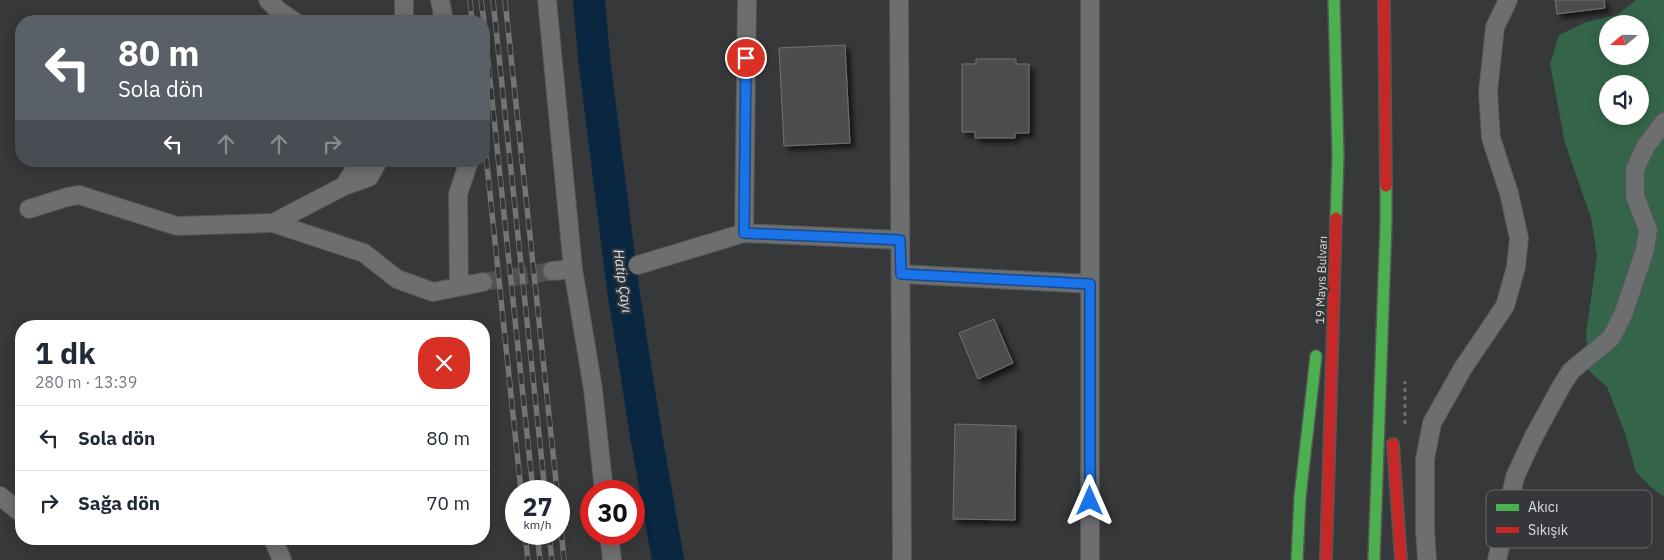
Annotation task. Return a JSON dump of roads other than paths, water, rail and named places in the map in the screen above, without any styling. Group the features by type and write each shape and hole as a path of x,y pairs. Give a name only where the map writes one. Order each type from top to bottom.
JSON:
{"highway":[{"name":"19 Mayıs Bulvarı","path":"1326,560 1338,156 1334,0"},
{"path":"1384,0 1386,223 1391,392"},
{"path":"1322,300 1338,156"},
{"path":"1374,560 1386,223"},
{"path":"1297,560 1300,497 1317,349"},
{"path":"1392,432 1401,560"}],"street":[{"path":"268,0 285,15"},
{"path":"404,0 404,15"},
{"path":"440,0 443,15"},
{"path":"547,0 573,269 593,389 603,480"},
{"path":"744,233 747,0"},
{"path":"899,0 902,560"},
{"path":"1090,0 1090,560"},
{"path":"1427,560 1424,530 1425,459 1432,423 1463,368 1505,306 1516,267 1519,238 1509,193 1491,138 1488,92 1495,27 1508,0"},
{"path":"1512,490 1515,477 1534,436 1562,385 1571,371 1611,338 1622,315 1645,250 1648,230 1635,196 1635,170 1646,146 1664,122"},
{"path":"344,186 356,167"},
{"path":"273,223 344,186 369,176 374,167"},
{"path":"459,286 458,194 467,167"},
{"path":"29,209 79,195 177,226 273,223 364,253 397,279 432,292 483,282"},
{"path":"638,265 744,233 900,240"},
{"path":"552,271 573,269"},
{"path":"901,274 1090,284"},
{"path":"0,496 15,508"},
{"path":"276,545 282,560"},
{"path":"610,545 612,560"}],"waterway":[{"name":"Hatip Çayı","path":"589,0 594,58 623,289 668,560"}],"tunnel":[{"path":"483,282 552,271"}],"railway":[{"path":"470,0 471,15"},
{"path":"481,0 483,15"},
{"path":"493,0 544,480"},
{"path":"505,0 556,480"},
{"path":"490,80 532,480"},
{"path":"487,167 520,480"},
{"path":"526,545 528,560"},
{"path":"538,545 540,560"},
{"path":"550,545 552,560"},
{"path":"563,545 564,560"}]}
